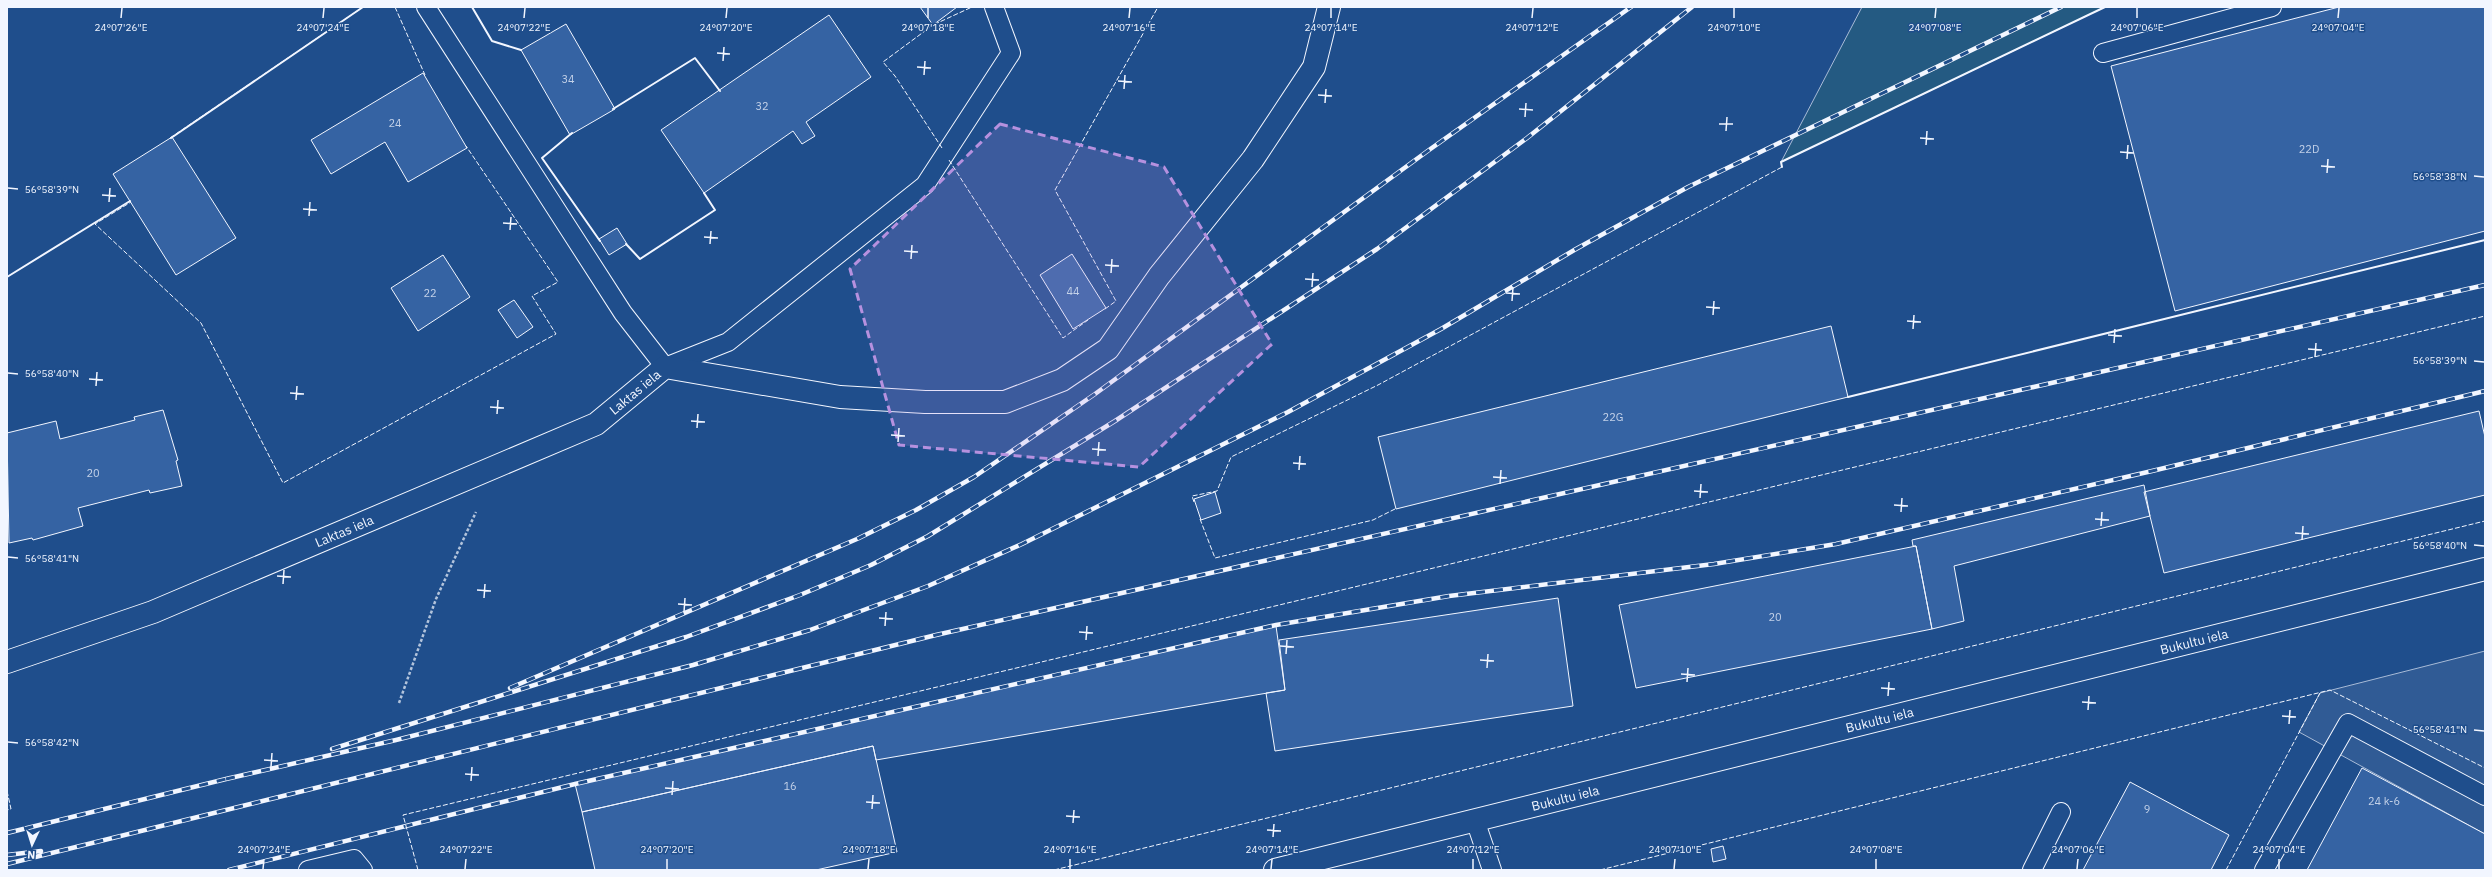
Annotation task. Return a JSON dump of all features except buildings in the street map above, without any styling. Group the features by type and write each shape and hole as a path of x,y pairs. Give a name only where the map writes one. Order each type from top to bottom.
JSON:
{"street":[{"path":"665,367 840,397 924,402 1005,402 1062,380 1108,349 1159,276 1253,159 1314,67 1329,7"},
{"name":"Laktas iela","path":"7,662 153,612 596,424 665,367"},
{"name":"Bukultu iela","path":"1275,870 2485,569"}],"lane":[{"path":"426,7 624,313 665,367 728,342 925,185 1011,53 994,7"},
{"path":"2103,52 2272,7"},
{"path":"2264,870 2348,723 2485,796"},
{"path":"2032,870 2061,812"},
{"path":"1475,820 1492,870"},
{"path":"308,870 354,859 363,870"}],"path":[{"path":"399,703 436,599 497,466"}],"highlighted area":[{"path":"1000,124 1164,167 1272,344 1139,467 899,445 850,269"}],"shaded area":[{"path":"1862,7 2105,7 1781,162"},
{"path":"2485,651 2485,834 2299,732 2320,693"}],"railway":[{"path":"510,688 857,539 916,510 974,477 1095,394 1429,150 1631,7"},
{"path":"332,749 686,637 800,595 871,565 928,536 1115,421 1377,249 1527,138 1692,7"},
{"path":"226,779 396,740 693,665 810,630 928,586 1022,544 1288,412 1441,329 1576,249 1688,187 2061,7"},
{"path":"7,864 936,635 2485,285"},
{"path":"229,870 575,784 1276,625 1449,596 1714,564 1836,544 2152,471 2485,391"},
{"path":"7,833 230,778"},
{"path":"7,855 41,851"}],"fence":[{"path":"170,138 363,7"},
{"path":"395,7 425,75"},
{"path":"942,148 895,76 883,62 933,25 972,7"},
{"path":"1105,309 1116,301 1055,190 1158,7"},
{"path":"129,200 131,202 95,224 201,323 283,483 556,334 532,296 558,282 466,146"},
{"path":"949,160 1063,338 1088,320"},
{"path":"1194,502 1192,496 1217,491 1231,457 1378,385 1782,167"},
{"path":"418,870 403,815 2485,316"},
{"path":"1200,519 1215,558 1373,520 1397,508"},
{"path":"1054,870 2485,521"},
{"path":"1600,870 2330,690 2485,768"},
{"path":"2226,870 2320,693"},
{"path":"7,791 11,809 7,810"}],"wall":[{"path":"171,138 363,7"},
{"path":"472,7 492,41 521,50"},
{"path":"1782,167 1781,162 2105,7"},
{"path":"613,109 695,58 720,91"},
{"path":"572,133 542,158 600,241"},
{"path":"626,244 640,259 715,210 704,193"},
{"path":"7,277 130,201"},
{"path":"1848,397 2485,240"}]}
